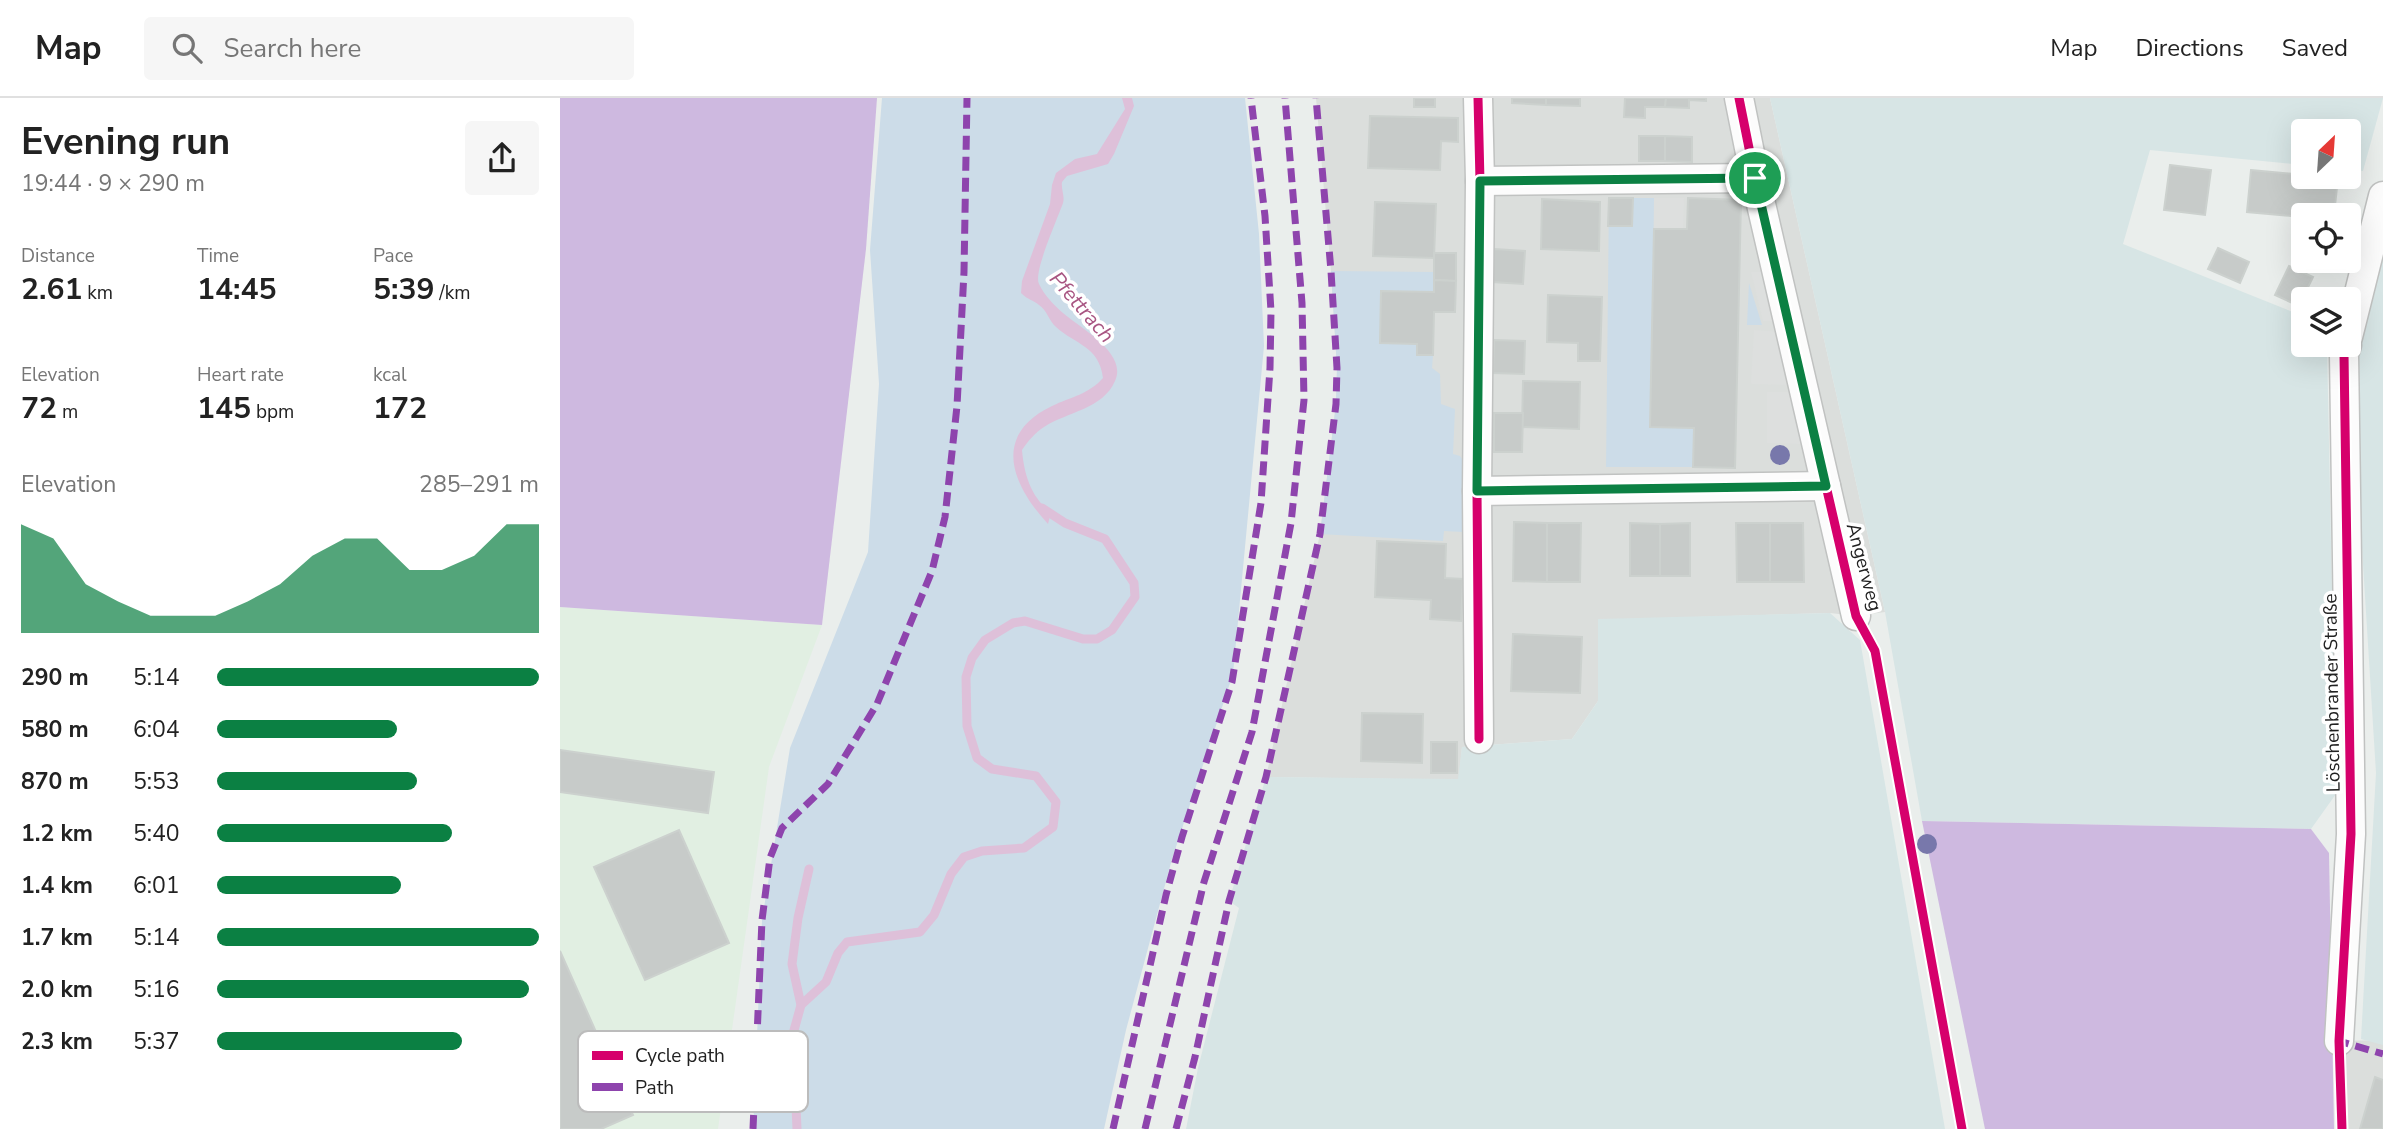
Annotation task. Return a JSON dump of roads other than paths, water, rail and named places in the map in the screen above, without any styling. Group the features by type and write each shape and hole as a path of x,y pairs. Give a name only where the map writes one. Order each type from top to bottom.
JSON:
{"street":[{"path":"1478,98 1479,739"},
{"name":"Angerweg","path":"1739,98 1856,616"},
{"path":"1480,181 1755,178"},
{"path":"2360,287 2383,196"},
{"name":"Löschenbrander Straße","path":"2339,1041 2351,834 2344,357"},
{"path":"1477,491 1826,486"}],"waterway":[{"name":"Pfettrach","path":"794,1031 801,1005 826,982 838,953 847,942 920,932 934,915 951,874 964,857 982,851 1024,848 1053,827 1056,802 1036,776 992,769 977,758 967,726 966,677 972,658 985,640 1013,623 1025,621 1083,639 1097,639 1112,630 1135,597 1134,583 1105,539 1065,523 1042,508"},
{"name":"Pfettrach","path":"801,1005 792,964 798,918 809,869"},
{"name":"Pfettrach","path":"796,1112 797,1129"}]}
